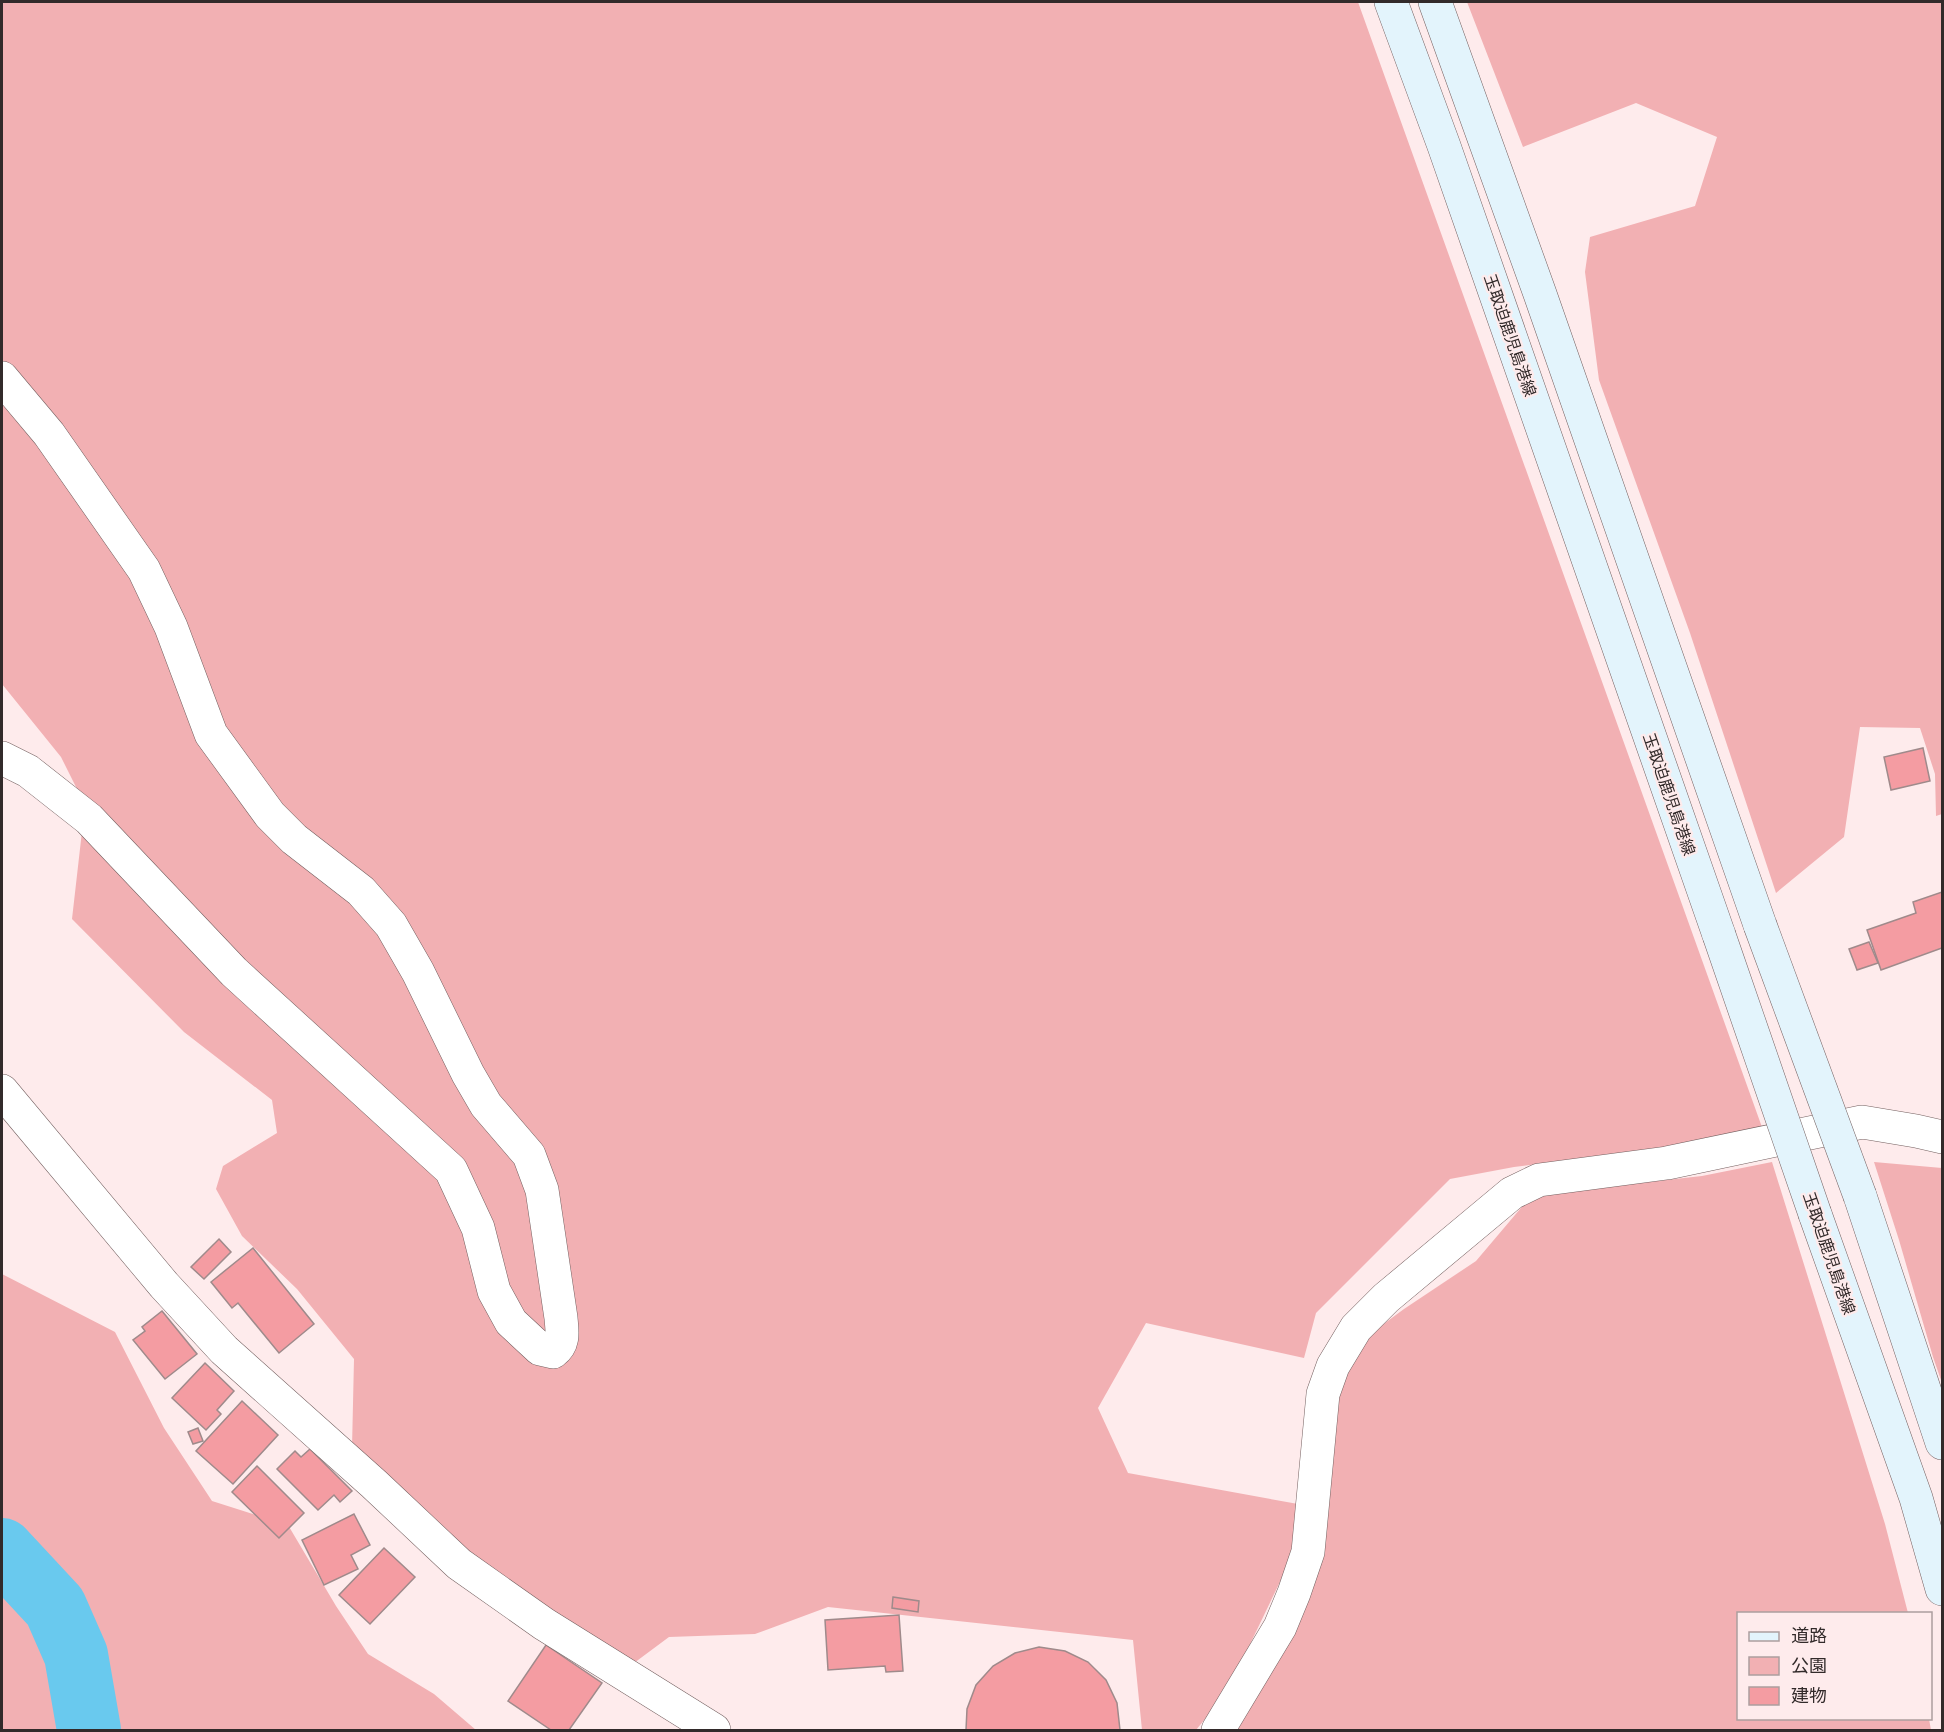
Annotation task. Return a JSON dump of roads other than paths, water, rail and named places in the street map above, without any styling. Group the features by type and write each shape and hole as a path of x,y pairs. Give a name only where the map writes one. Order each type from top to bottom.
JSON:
{"main road":[{"name":"玉取迫鹿児島港線","path":"1391,2 1444,146 1916,1498 1942,1589"},
{"path":"1435,2 1548,317 1760,925 1860,1196 1942,1443"}],"street":[{"path":"2,378 49,434 144,570 171,627 211,734 270,815 294,839 361,891 391,926 418,972 468,1074 486,1105 529,1155 542,1190 561,1318 562,1340 559,1347 553,1352 540,1349 512,1322 494,1291 478,1228 451,1170 234,972 89,819 28,771 2,758"},
{"path":"2,1091 164,1285 224,1350 366,1476 459,1563 544,1624 714,1731"},
{"path":"1218,1731 1280,1627 1308,1552 1323,1394 1333,1366 1356,1328 1386,1298 1512,1193 1539,1180 1667,1163 1862,1122 1942,1137"}],"waterway":[{"path":"2,1550 55,1607 76,1655 89,1730"}]}
